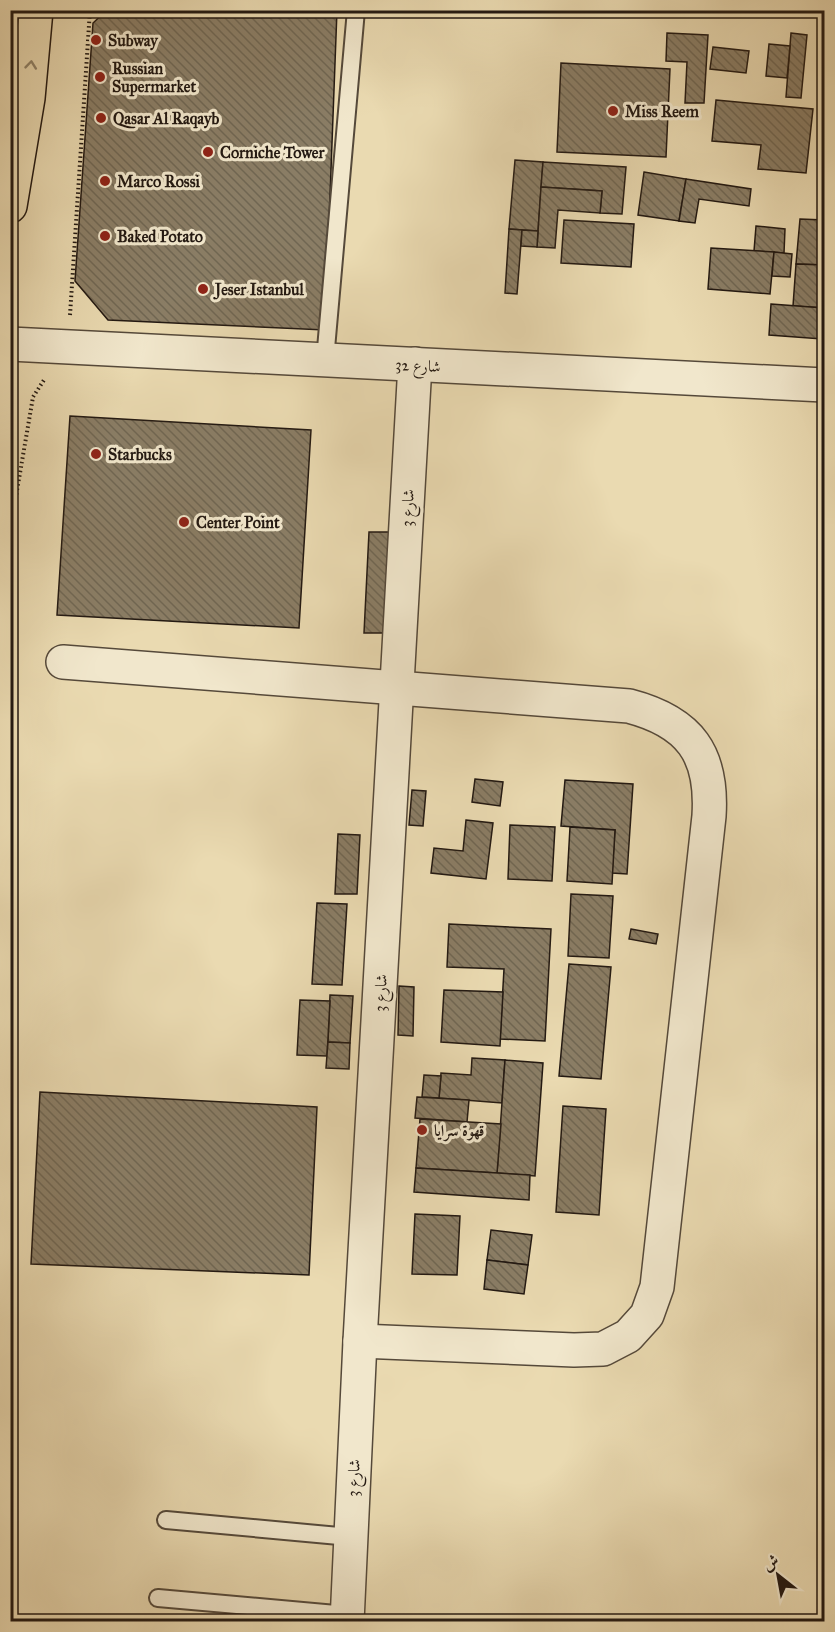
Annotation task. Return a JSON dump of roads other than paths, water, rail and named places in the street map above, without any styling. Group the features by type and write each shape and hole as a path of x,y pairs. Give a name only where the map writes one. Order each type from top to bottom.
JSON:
{"main road":[{"path":"10,206 28,98 36,10"}],"street":[{"name":"شارع 32","path":"10,345 825,385"},
{"name":"شارع 3","path":"347,1618 360,1341 415,364"},
{"path":"63,663 630,706 654,713 676,725 694,743 705,766 711,790 710,807 657,1287 648,1315 628,1336 603,1349 574,1350 360,1341"}],"lane":[{"path":"325,360 356,10"},
{"path":"166,1520 350,1537"},
{"path":"158,1598 347,1618"}],"place":[{"name":"Subway","path":"96,40"},
{"name":"Russian Supermarket","path":"100,77"},
{"name":"Miss Reem","path":"613,111"},
{"name":"Qasar Al Raqayb","path":"101,118"},
{"name":"Corniche Tower","path":"208,152"},
{"name":"Marco Rossi","path":"105,181"},
{"name":"Baked Potato","path":"105,236"},
{"name":"Jeser Istanbul","path":"203,289"},
{"name":"Starbucks","path":"96,454"},
{"name":"Center Point","path":"184,522"},
{"name":"قهوة سرايا","path":"422,1130"}]}
